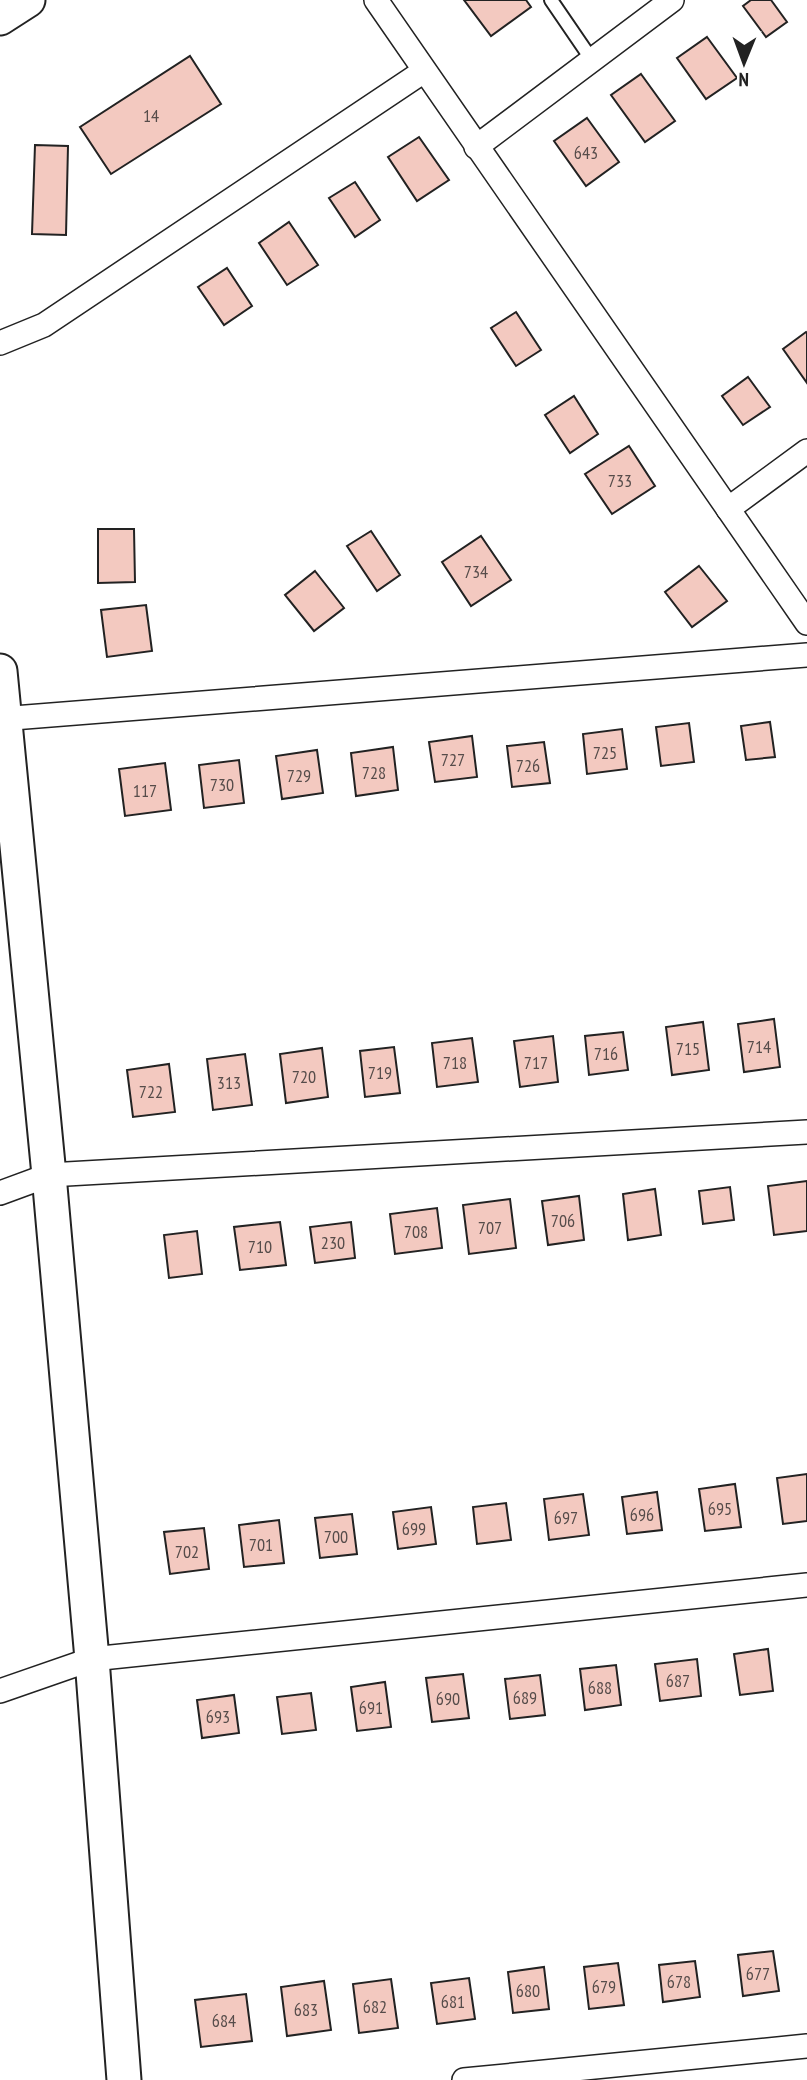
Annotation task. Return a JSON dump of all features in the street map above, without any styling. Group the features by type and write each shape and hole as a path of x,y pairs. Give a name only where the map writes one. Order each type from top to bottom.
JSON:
{"street":[{"path":"0,18 28,0"},
{"path":"376,0 807,623"},
{"path":"476,147 672,0"},
{"path":"0,342 44,325 424,71"},
{"path":"728,509 807,451"},
{"path":"2,719 807,655"},
{"path":"0,671 2,719 49,1175 92,1659 124,2080"},
{"path":"0,1193 49,1175 807,1132"},
{"path":"0,1692 92,1659 807,1586"},
{"path":"464,2080 807,2046"}],"lane":[{"path":"551,0 592,60"}],"building":[{"path":"464,0 526,0 531,7 491,36"},
{"path":"751,0 771,0 787,22 766,37 743,6"},
{"path":"707,37 737,78 706,99 677,58"},
{"path":"190,56 221,104 111,174 80,127"},
{"path":"641,74 675,121 645,142 611,95"},
{"path":"587,118 619,162 586,186 554,141"},
{"path":"419,137 449,180 417,201 388,157"},
{"path":"35,145 68,146 66,235 32,234"},
{"path":"355,182 380,220 355,237 329,198"},
{"path":"289,222 318,265 287,285 259,243"},
{"path":"227,268 252,306 224,325 198,287"},
{"path":"516,312 541,350 516,366 491,328"},
{"path":"807,333 807,383 783,349"},
{"path":"748,377 770,407 743,425 722,396"},
{"path":"574,396 598,434 570,453 545,415"},
{"path":"629,446 655,486 612,514 585,474"},
{"path":"98,529 134,529 135,582 98,583"},
{"path":"371,531 400,575 377,591 347,546"},
{"path":"481,536 511,580 471,606 442,562"},
{"path":"699,566 727,601 692,627 665,592"},
{"path":"315,571 344,608 314,631 285,595"},
{"path":"146,605 152,651 107,657 101,610"},
{"path":"770,722 775,757 746,760 741,726"},
{"path":"689,723 694,762 661,766 656,727"},
{"path":"622,729 627,769 587,774 583,734"},
{"path":"472,736 477,777 435,782 429,742"},
{"path":"544,742 550,783 512,787 507,746"},
{"path":"393,747 398,790 356,796 351,753"},
{"path":"317,750 323,793 282,799 276,756"},
{"path":"239,760 244,803 204,808 199,765"},
{"path":"165,763 171,810 125,816 119,769"},
{"path":"774,1019 780,1067 744,1072 738,1024"},
{"path":"703,1022 709,1070 672,1075 666,1027"},
{"path":"623,1032 628,1070 589,1075 585,1036"},
{"path":"553,1036 558,1082 520,1087 514,1041"},
{"path":"472,1038 478,1082 437,1087 432,1043"},
{"path":"394,1047 400,1093 365,1097 360,1051"},
{"path":"322,1048 328,1097 286,1103 280,1054"},
{"path":"245,1054 252,1105 213,1110 207,1059"},
{"path":"169,1064 175,1112 133,1117 127,1070"},
{"path":"807,1181 807,1231 774,1235 768,1186"},
{"path":"730,1187 734,1220 703,1224 699,1191"},
{"path":"655,1189 661,1235 628,1240 623,1194"},
{"path":"579,1196 584,1240 548,1245 542,1201"},
{"path":"510,1199 516,1248 469,1254 463,1205"},
{"path":"437,1208 442,1248 395,1254 390,1214"},
{"path":"280,1222 286,1265 240,1270 234,1227"},
{"path":"351,1222 355,1258 315,1263 310,1227"},
{"path":"197,1231 202,1274 169,1278 164,1235"},
{"path":"807,1474 807,1521 783,1524 777,1478"},
{"path":"735,1484 741,1527 705,1531 699,1489"},
{"path":"657,1492 662,1530 627,1534 622,1497"},
{"path":"583,1494 589,1535 549,1540 544,1499"},
{"path":"506,1503 511,1540 477,1544 473,1507"},
{"path":"431,1507 436,1544 398,1549 393,1512"},
{"path":"352,1514 357,1554 320,1558 315,1518"},
{"path":"279,1520 284,1563 244,1567 239,1525"},
{"path":"204,1528 209,1569 170,1574 164,1532"},
{"path":"768,1649 773,1691 740,1695 734,1654"},
{"path":"697,1659 701,1696 660,1701 655,1664"},
{"path":"616,1665 621,1705 585,1710 580,1669"},
{"path":"463,1674 469,1718 432,1722 426,1678"},
{"path":"540,1675 545,1715 510,1719 505,1679"},
{"path":"385,1682 391,1727 357,1731 351,1687"},
{"path":"311,1693 316,1730 282,1734 277,1697"},
{"path":"234,1695 239,1733 202,1738 197,1700"},
{"path":"773,1951 779,1991 743,1996 738,1955"},
{"path":"695,1961 700,1997 663,2002 659,1965"},
{"path":"618,1963 624,2005 589,2009 584,1967"},
{"path":"544,1967 549,2009 513,2013 508,1972"},
{"path":"469,1978 475,2019 437,2024 431,1983"},
{"path":"391,1979 398,2028 359,2033 353,1984"},
{"path":"324,1981 331,2030 287,2036 281,1987"},
{"path":"246,1994 252,2041 201,2047 195,2000"}]}
